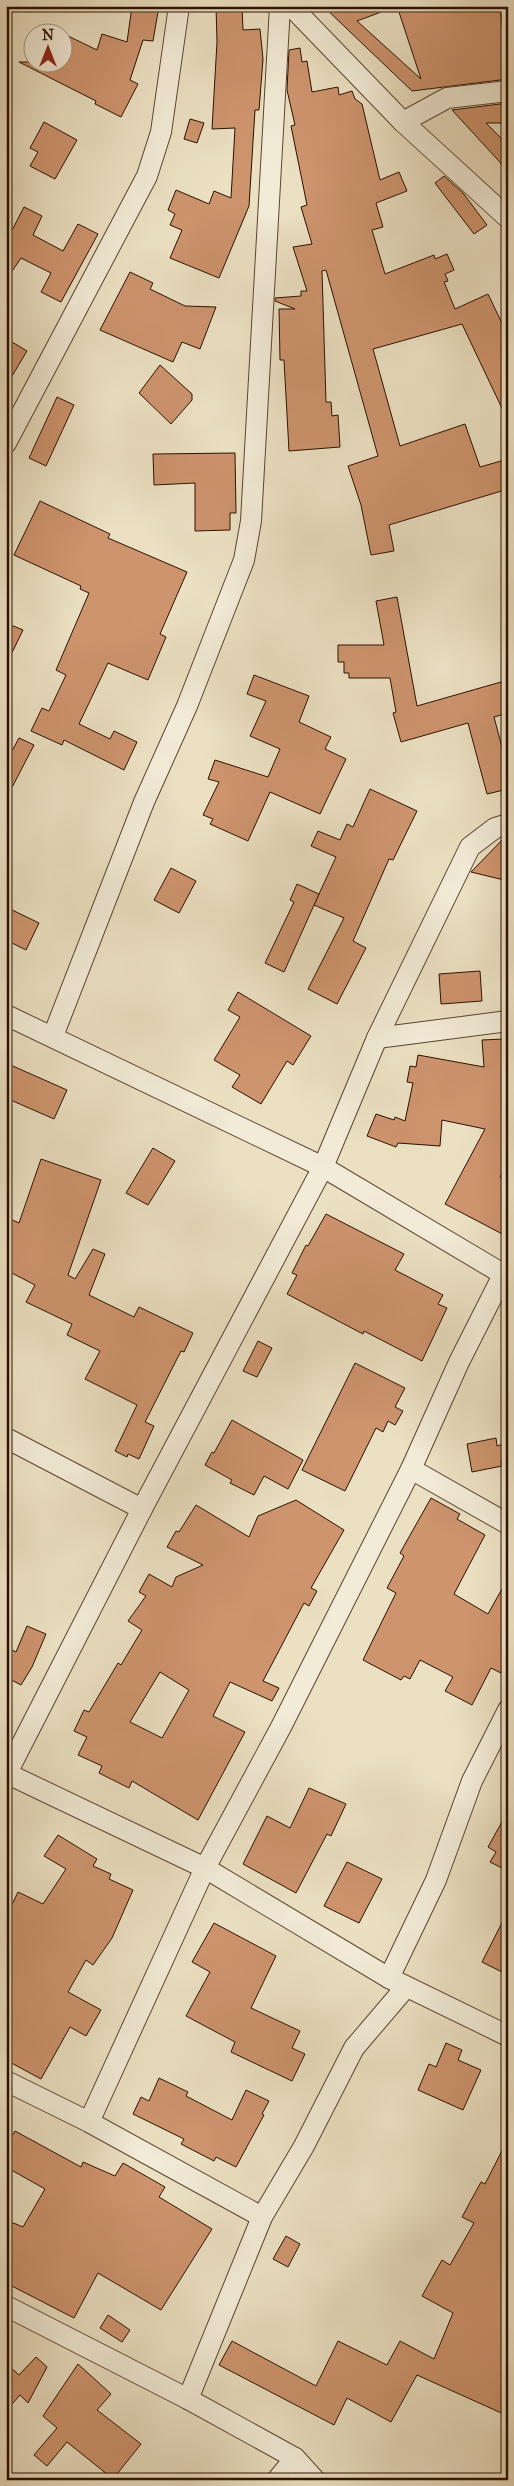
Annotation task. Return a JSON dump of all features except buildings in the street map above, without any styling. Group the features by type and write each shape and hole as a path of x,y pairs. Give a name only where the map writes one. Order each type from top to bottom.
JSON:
{"street":[{"path":"6,443 147,176 160,132 179,6"},
{"path":"53,1036 144,802 187,706 244,560 251,521 280,6"},
{"path":"291,6 403,122 508,218"},
{"path":"403,122 447,98 508,91"},
{"path":"508,824 495,828 470,847 377,1038 323,1166 142,1509 7,1774 205,1868 398,1982 508,2036"},
{"path":"6,1015 323,1166 505,1276 459,1362 411,1468 281,1727 205,1868 89,2122"},
{"path":"377,1038 508,1021"},
{"path":"6,1438 142,1509"},
{"path":"411,1468 508,1524"},
{"path":"188,2399 262,2217 304,2146 354,2048 398,1982 472,1782 508,1710"},
{"path":"6,2081 89,2122 262,2217"},
{"path":"6,2306 188,2399 295,2458 315,2480"},
{"path":"277,2480 295,2458"}]}
